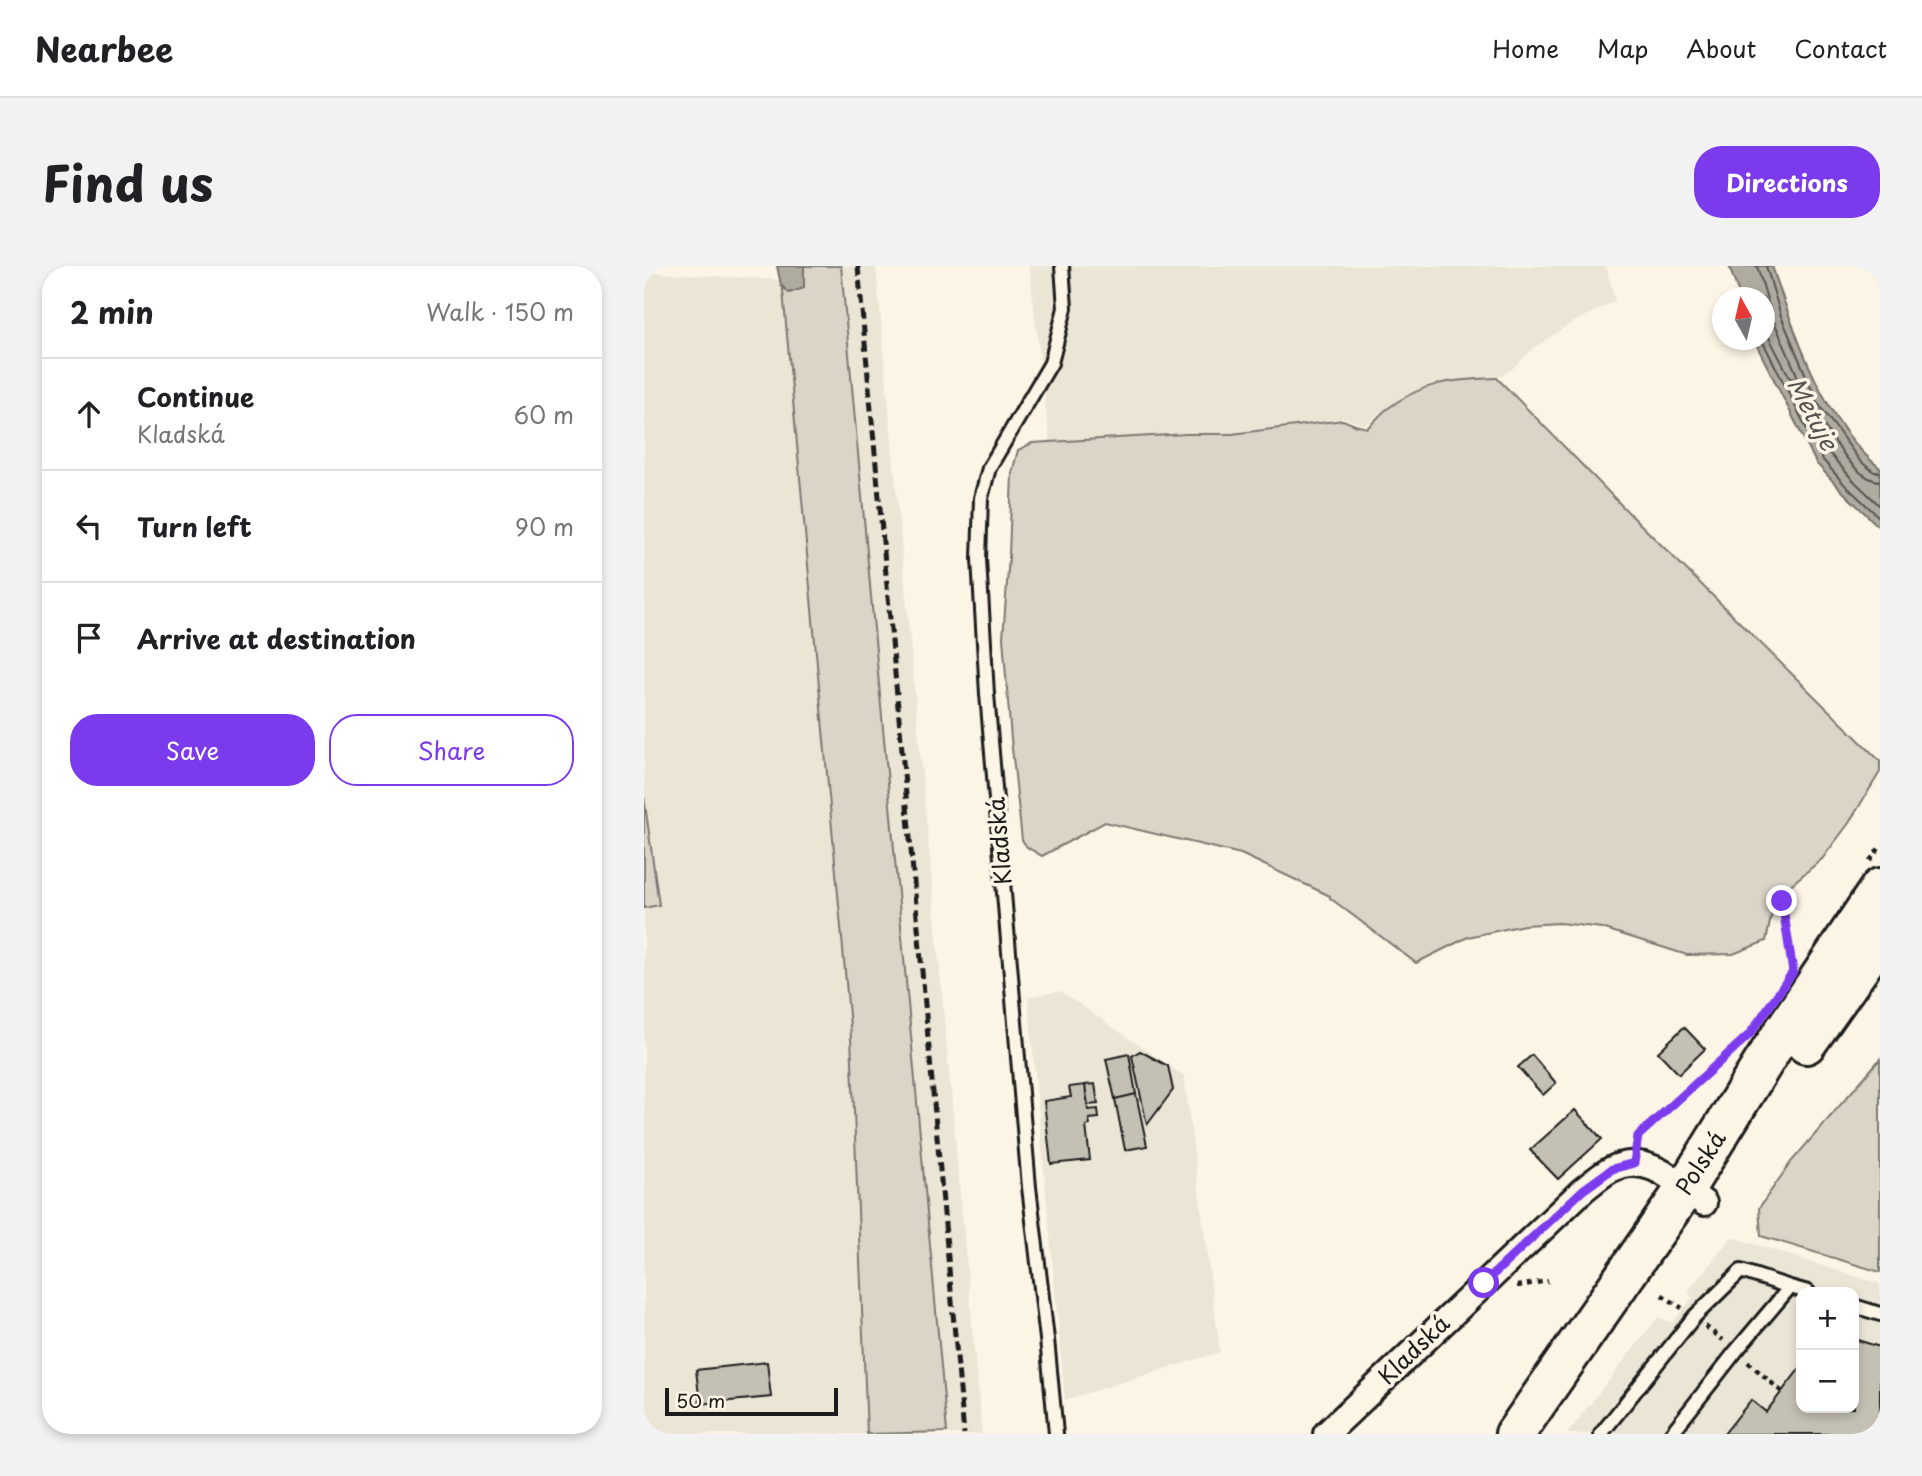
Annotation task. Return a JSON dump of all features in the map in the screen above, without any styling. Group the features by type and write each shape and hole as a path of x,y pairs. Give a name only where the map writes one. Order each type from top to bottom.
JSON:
{"main road":[{"name":"Polská","path":"1694,1196 1773,1047 1872,879"},
{"name":"Polská","path":"1517,1434 1803,1048 1880,939"}],"street":[{"path":"1634,1163 1658,1169 1694,1196"},
{"name":"Kladská","path":"1326,1434 1583,1190 1612,1169 1634,1163"}],"lane":[{"name":"Kladská","path":"1056,1434 1028,1174 987,694 979,559 981,498 989,468 1051,363 1065,308 1062,266"},
{"path":"1601,1434 1693,1317 1741,1271 1796,1289"},
{"path":"1671,1434 1790,1287"},
{"path":"1859,1308 1880,1314"}],"path":[{"path":"1872,879 1880,847"},
{"path":"1782,901 1793,972 1799,964"},
{"path":"1634,1163 1638,1136 1740,1044"}],"shaded area":[{"path":"804,266 841,266 947,1432 867,1434 851,1037 782,280 804,287"},
{"path":"841,266 876,266 982,1434 947,1434"},
{"path":"1029,266 1606,266 1615,301 1573,322 1535,347 1511,370 1497,378 1455,380 1407,394 1366,425 1344,418 1232,434 1172,433 1050,442"},
{"path":"644,272 782,280 851,1037 867,1434 644,1434 644,908 659,905 644,797"},
{"path":"1497,378 1630,514 1880,761 1880,772 1849,823 1822,859 1775,898 1766,941 1733,954 1687,955 1602,928 1560,923 1524,925 1468,937 1416,963 1330,896 1241,854 1105,822 1042,856 1027,847 1022,840 1003,638 1012,473 1018,450 1032,443 1232,434 1343,420 1367,428 1384,411 1426,387 1452,381"},
{"path":"644,797 659,905 644,908"},
{"path":"1060,991 1184,1076 1220,1352 1065,1400 1028,997"},
{"path":"1880,1059 1880,1272 1761,1236 1759,1208 1791,1162"},
{"path":"1732,1237 1880,1284 1880,1434 1567,1434 1658,1317 1672,1323 1692,1298 1688,1291"}],"water":[{"path":"777,266 804,266 804,288 789,293 781,285"},
{"name":"Metuje","path":"1729,266 1772,266 1801,347 1827,402 1860,449 1880,468 1880,528 1816,463 1759,350 1775,350 1775,287 1736,287"}],"building":[{"path":"1684,1027 1705,1049 1679,1074 1658,1052"},
{"path":"1140,1051 1168,1066 1173,1090 1147,1125 1132,1056"},
{"path":"1129,1054 1136,1094 1115,1099 1106,1059"},
{"path":"1532,1055 1556,1083 1543,1095 1518,1067"},
{"path":"1095,1084 1098,1104 1088,1105 1085,1085"},
{"path":"1085,1085 1088,1110 1098,1109 1099,1118 1089,1119 1090,1125 1086,1126 1090,1160 1051,1164 1044,1101 1071,1097 1069,1087"},
{"path":"1136,1094 1147,1146 1125,1150 1115,1099"},
{"path":"1575,1110 1602,1139 1558,1179 1530,1150"},
{"path":"1859,1341 1880,1347 1880,1434 1724,1434 1751,1400 1766,1412 1796,1373 1796,1413 1859,1413"},
{"path":"767,1362 771,1397 700,1404 696,1370"}],"railway":[{"path":"858,266 964,1434"}],"route":[{"path":"1484,1283 1583,1190 1612,1169 1634,1163 1638,1136 1750,1034 1793,972 1782,901"}]}
